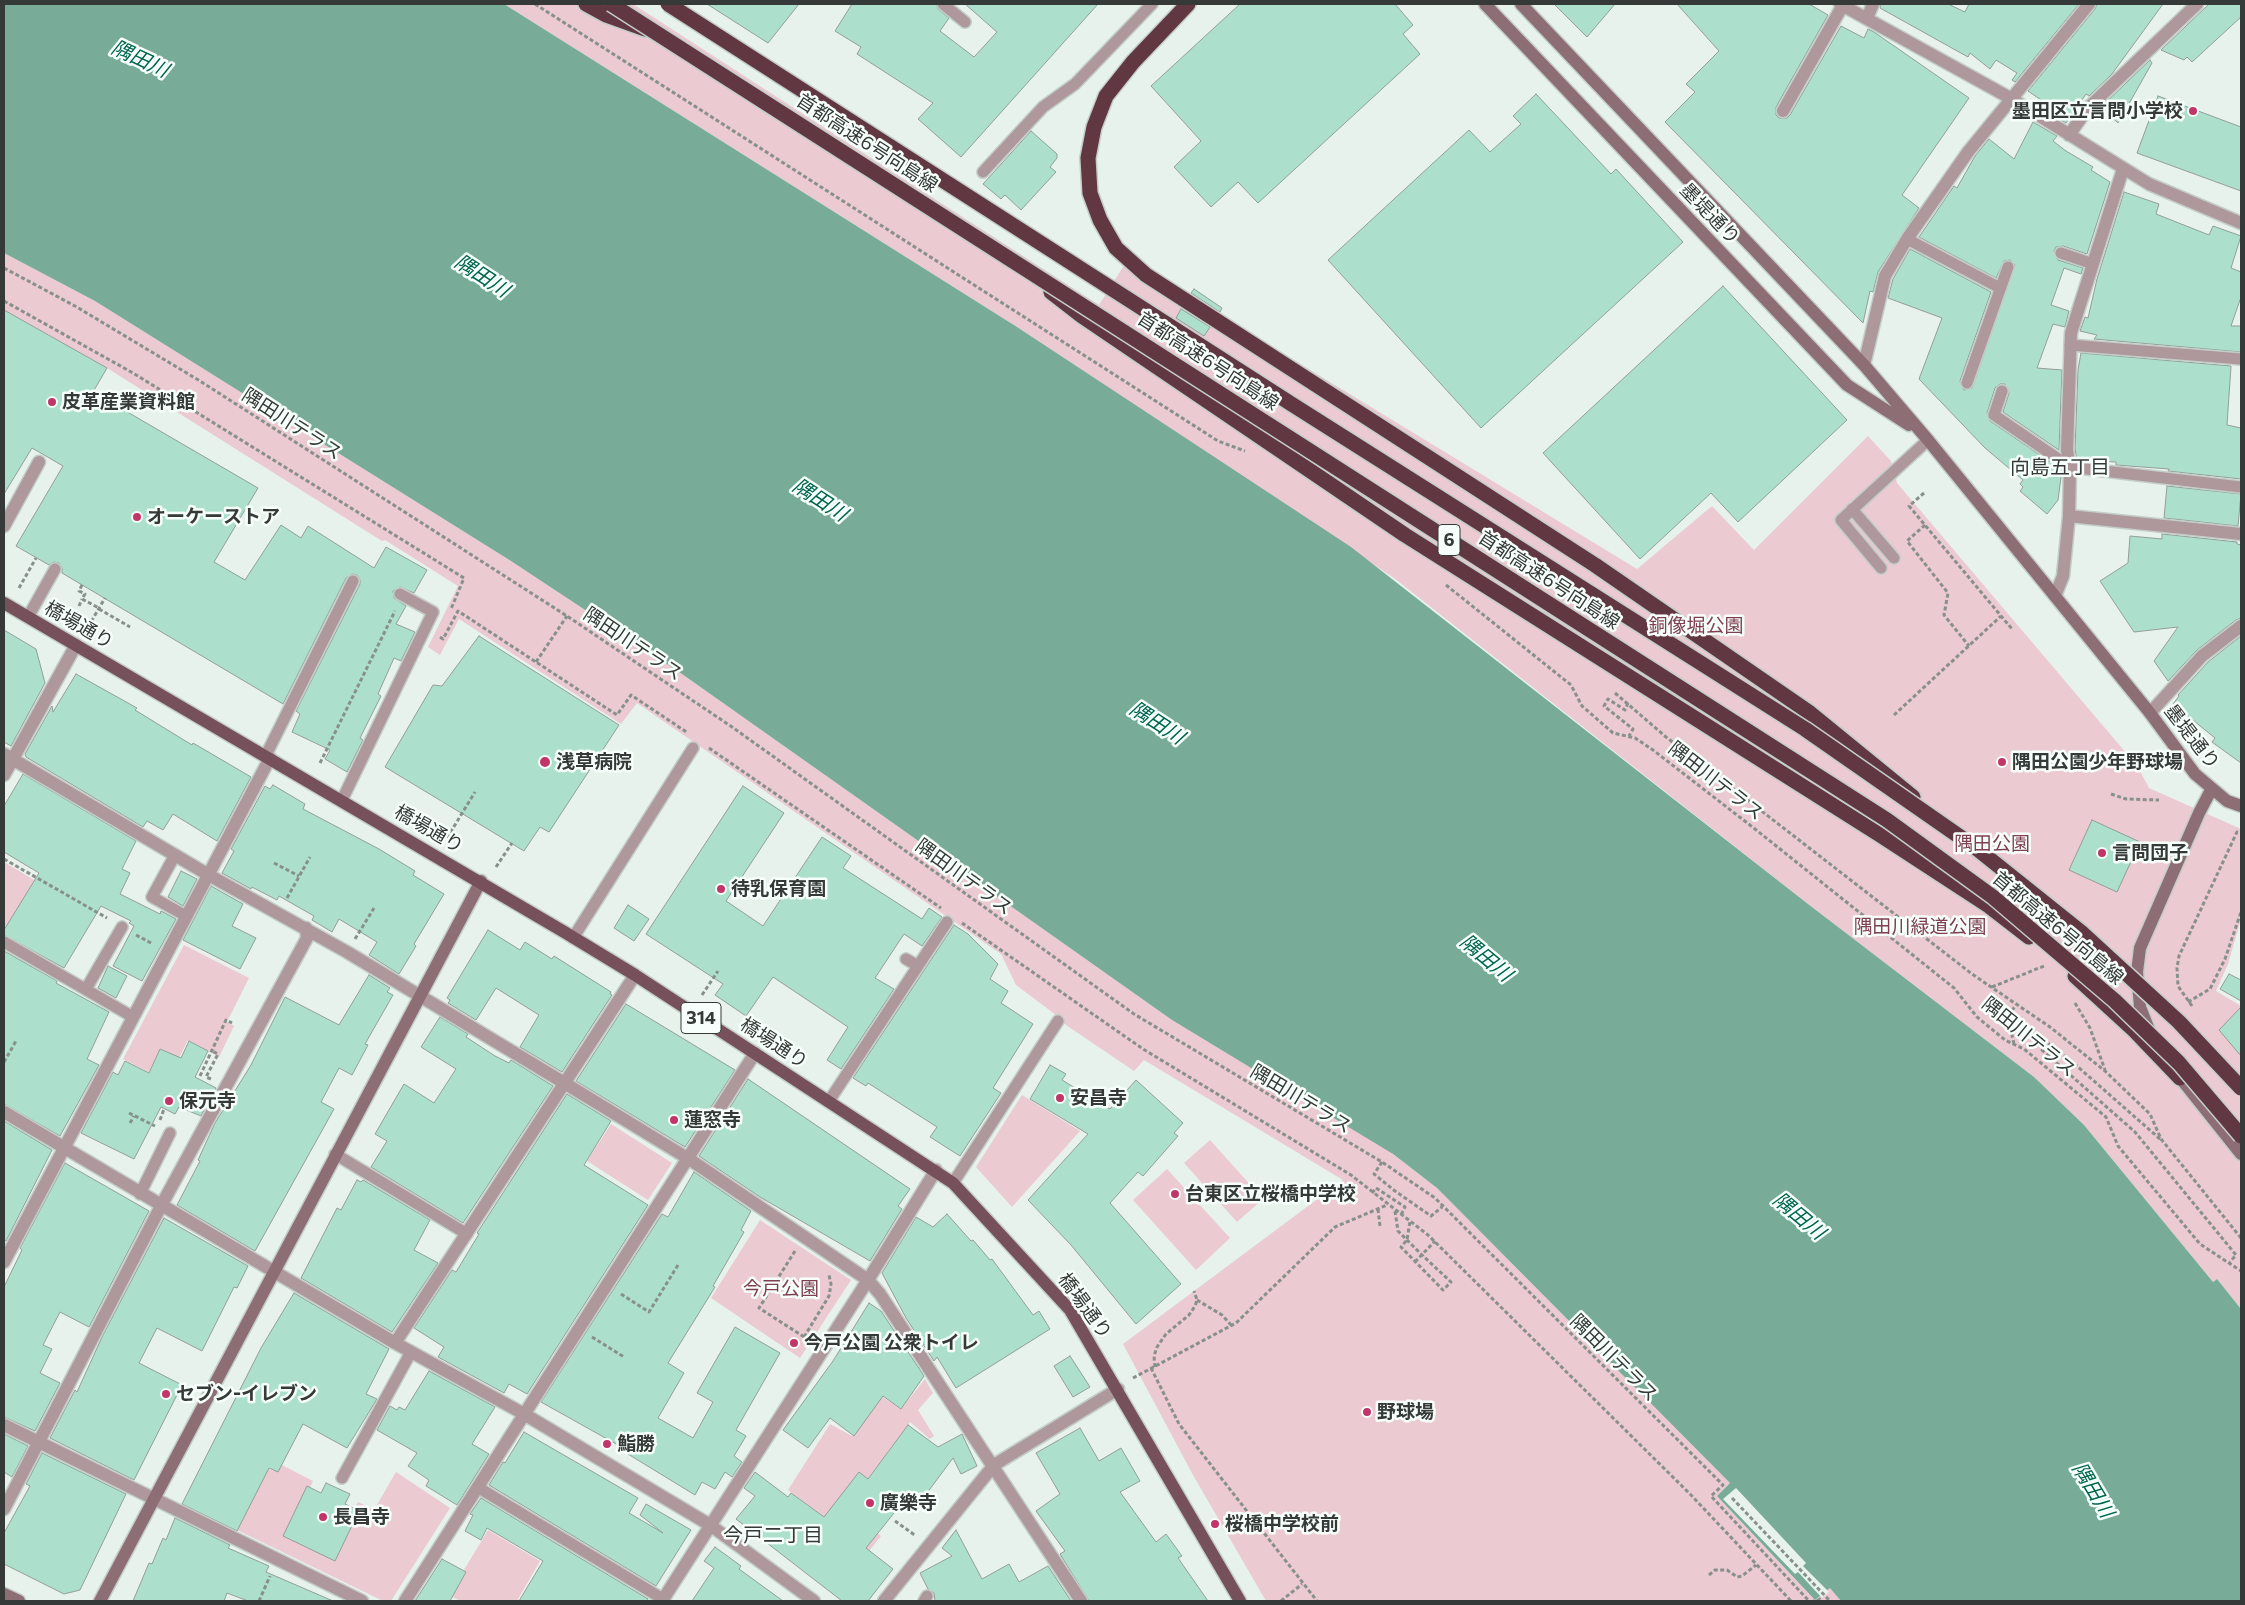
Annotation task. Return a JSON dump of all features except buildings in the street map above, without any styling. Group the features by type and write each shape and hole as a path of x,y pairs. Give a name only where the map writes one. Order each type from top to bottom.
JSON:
{"highway":[{"path":"586,4 606,16 659,34"},
{"name":"首都高速6号向島線","path":"611,4 986,242 1917,841 2027,924 2115,1001 2179,1063 2241,1136"},
{"name":"首都高速6号向島線","path":"668,4 1293,405 1804,728 1976,848 2102,951 2180,1022 2241,1088"},
{"path":"1188,4 1133,62 1106,96 1094,127 1088,158 1090,193 1100,220 1116,248 1146,275 1595,565 1802,708 1976,848"},
{"path":"986,242 1082,316 1405,535 1989,906 2048,961 2135,1030 2180,1078"}],"main road":[{"name":"墨堤通り","path":"1485,4 1847,385 1925,437"},
{"name":"墨堤通り","path":"1521,4 1864,365 2150,713 2194,774 2212,790 2140,948 2138,964 2140,1008 2151,1035 2180,1078 2241,1154"},
{"name":"橋場通り","path":"4,603 342,800 635,975 936,1170 953,1183 1070,1310 1240,1601"},
{"path":"2212,790 2227,802 2241,806"},
{"path":"100,1601 155,1500 419,995 481,882"},
{"path":"4,1594 19,1601"}],"street":[{"path":"1783,111 1842,4 2012,99 2123,169 2170,194 2241,223"},
{"path":"1867,18 1873,4"},
{"path":"1864,365 1885,276 1907,239 1968,152 2089,4"},
{"path":"2069,135 2088,108 2197,4"},
{"path":"2055,596 2063,576 2070,516 2070,467 2067,450 2071,334 2123,169"},
{"path":"4,526 39,462"},
{"path":"2070,516 2241,534"},
{"path":"2150,713 2202,656 2241,626"},
{"path":"4,775 9,756 76,645"},
{"path":"9,756 207,874 347,952 689,1159 868,1280 880,1294 994,1465 1081,1601"},
{"path":"4,1262 268,757"},
{"path":"4,1510 161,1206 307,938 306,928"},
{"path":"395,1343 566,1084 635,975"},
{"path":"405,1601 580,1330 755,1053"},
{"path":"4,1112 140,1194 275,1271 395,1343 524,1414 710,1525 814,1601"},
{"path":"663,1600 868,1280 936,1170"},
{"path":"884,1601 994,1465 1118,1390"},
{"path":"4,1425 362,1601"}],"lane":[{"path":"943,4 965,22"},
{"path":"982,172 1043,107 1075,84 1152,4"},
{"path":"1907,239 2000,288"},
{"path":"2061,252 2093,264"},
{"path":"1967,383 2008,267"},
{"path":"2070,345 2241,358"},
{"path":"2002,391 1994,415 2070,467 2241,487"},
{"path":"1881,568 1841,520 1925,437"},
{"path":"1852,508 1894,558"},
{"path":"28,617 55,569"},
{"path":"268,757 354,581"},
{"path":"342,800 433,612 399,599"},
{"path":"573,938 699,746"},
{"path":"175,855 152,896 186,916"},
{"path":"829,1101 947,922"},
{"path":"86,989 122,927"},
{"path":"4,942 133,1017"},
{"path":"906,959 918,966"},
{"path":"953,1183 1058,1021"},
{"path":"140,1194 170,1133"},
{"path":"335,1154 466,1234"},
{"path":"342,1478 411,1352"},
{"path":"479,1488 663,1600"}],"path":[{"path":"535,4 1218,441 1254,455"},
{"name":"隅田川テラス","path":"4,268 75,306 200,381 567,616 732,727 1134,1014 1382,1162 1435,1198 1723,1485 1710,1496 1809,1601"},
{"path":"4,301 133,373 464,578 450,612"},
{"path":"1924,493 1909,506 2012,629"},
{"path":"1925,525 1907,541 1948,593 1944,615 1969,646"},
{"path":"19,588 36,558"},
{"name":"隅田川テラス","path":"1438,579 1571,685 1582,706 1614,733 1635,738 1653,750 1954,988 1977,1017 2005,1040 2024,1049 2106,1117 2118,1146 2200,1244 2241,1270"},
{"path":"78,606 85,594 79,591 82,585"},
{"path":"88,627 105,598"},
{"path":"82,599 130,627"},
{"path":"320,763 399,599"},
{"path":"442,628 439,636 444,639 458,611 617,715 632,695 688,734"},
{"path":"536,662 567,616"},
{"path":"1894,715 2001,616"},
{"path":"1610,688 1666,737 1992,988 2050,1027 2105,1071 2150,1114 2161,1139"},
{"path":"1628,702 1625,710 1608,699 1604,706 1633,729 1629,736"},
{"path":"699,746 944,910"},
{"path":"447,838 476,792"},
{"path":"2111,794 2126,799 2159,800"},
{"path":"2241,832 2237,832 2179,956 2177,968 2178,986 2188,1002 2210,989 2225,959 2241,912"},
{"path":"496,867 512,844"},
{"path":"280,913 310,857"},
{"path":"4,859 154,946"},
{"path":"274,863 299,876"},
{"path":"347,952 374,908"},
{"path":"960,921 1143,1050 1351,1175 1387,1205 1410,1221 1434,1241 1690,1494 1791,1601"},
{"path":"1992,988 2048,961 2051,974"},
{"path":"702,995 718,971"},
{"path":"2070,996 2090,1028 2105,1071"},
{"path":"2014,1044 2009,1022 1991,1008 1996,1003 2011,1012 2016,1005"},
{"path":"200,1076 226,1020 232,1022"},
{"path":"4,1062 16,1041"},
{"path":"2230,1262 2236,1256 2135,1132 2042,1050 2048,1043 2078,1066 2161,1139 2241,1238"},
{"path":"212,1051 218,1054"},
{"path":"129,1113 170,1133"},
{"path":"130,1123 134,1116"},
{"path":"1382,1162 1374,1174 1395,1191 1431,1216 1442,1206"},
{"path":"1372,1193 1376,1188 1406,1208 1401,1215"},
{"path":"1391,1198 1395,1191"},
{"path":"1133,1378 1232,1326 1335,1227 1387,1205"},
{"path":"1378,1209 1380,1226"},
{"path":"1394,1210 1398,1231 1407,1240 1451,1282 1443,1290 1401,1247 1407,1240 1410,1221"},
{"path":"1415,1262 1434,1241"},
{"path":"797,1247 759,1308 814,1344"},
{"path":"607,1286 649,1312 678,1265"},
{"path":"804,1337 829,1296 830,1278 826,1269"},
{"path":"1194,1291 1197,1300 1222,1315 1232,1326"},
{"path":"1197,1300 1189,1315 1166,1334 1157,1347 1153,1368 1179,1424 1317,1601"},
{"path":"580,1330 624,1357"},
{"path":"1732,1498 1830,1601"},
{"path":"895,1521 923,1540"},
{"path":"1709,1575 1715,1570 1727,1570 1737,1577 1742,1576 1756,1565"},
{"path":"259,1601 270,1575"},
{"path":"1281,1601 1302,1584"},
{"path":"1815,1601 1820,1599 1822,1601"}],"green space":[{"path":"504,4 633,4 1099,305 1128,259 1637,569 1712,506 1754,550 1868,436 1891,461 1897,483 2138,767 2149,788 2241,829 2241,919 2228,964 2216,991 2241,1006 2241,1309 2217,1279 2213,1282 2084,1125 2034,1077 1808,904 1394,578 1017,327"},
{"path":"4,253 95,301 511,561 682,674 1172,1020 1386,1149 1437,1188 1730,1483 1717,1496 1815,1600 1830,1587 1841,1601 1266,1601 1193,1475 1123,1344 1343,1180 1144,1060 1134,1071 1066,1025 1016,985 1001,954 637,703 621,724 459,619 440,655 428,647 458,586 385,540 382,541 107,368 4,310"},
{"path":"4,862 34,880 4,935"},
{"path":"184,945 249,978 227,1022 234,1026 219,1057 188,1040 179,1058 160,1049 149,1072 123,1059"},
{"path":"1022,1095 1080,1131 1012,1207 976,1167"},
{"path":"611,1124 672,1163 648,1200 587,1161"},
{"path":"1210,1140 1263,1199 1237,1222 1184,1163"},
{"path":"1167,1169 1230,1238 1196,1270 1133,1200"},
{"name":"今戸公園","path":"760,1220 851,1280 800,1358 711,1298"},
{"path":"925,1379 933,1393 918,1410 934,1436 930,1439 910,1422 845,1509 881,1536 851,1574 844,1532 788,1490 830,1424 852,1436 878,1394 901,1409"},
{"path":"278,1463 313,1481 287,1536 330,1556 358,1502 374,1510 396,1472 450,1508 391,1601 383,1601 235,1529 265,1468 274,1471"},
{"path":"488,1530 540,1561 517,1601 460,1601 449,1595"}],"water":[{"name":"隅田川","path":"4,4 504,4 1017,327 1351,547 1808,904 2034,1077 2084,1125 2213,1282 2217,1279 2241,1309 2241,1601 1841,1601 1830,1588 1815,1600 1717,1496 1730,1483 1437,1188 1393,1154 1172,1020 682,674 511,561 95,301 4,253"}],"pier":[{"path":"1736,1488 1806,1563 1803,1566 1829,1592 1822,1598 1798,1572 1795,1574 1723,1499"}],"place":[{"name":"墨田区立言問小学校","path":"2193,111"},
{"name":"皮革産業資料館","path":"52,402"},
{"name":"オーケーストア","path":"137,517"},
{"name":"浅草病院","path":"545,762"},
{"name":"隅田公園少年野球場","path":"2002,762"},
{"name":"言問団子","path":"2102,853"},
{"name":"待乳保育園","path":"721,889"},
{"name":"安昌寺","path":"1060,1098"},
{"name":"保元寺","path":"169,1101"},
{"name":"蓮窓寺","path":"674,1120"},
{"name":"台東区立桜橋中学校","path":"1175,1194"},
{"name":"今戸公園 公衆トイレ","path":"794,1343"},
{"name":"セブン-イレブン","path":"166,1394"},
{"name":"野球場","path":"1367,1412"},
{"name":"鮨勝","path":"607,1444"},
{"name":"廣樂寺","path":"870,1503"},
{"name":"長昌寺","path":"323,1517"},
{"name":"桜橋中学校前","path":"1215,1524"}],"district":[{"name":"向島五丁目","path":"2060,467"},
{"name":"今戸二丁目","path":"773,1535"}],"park label":[{"name":"銅像堀公園","path":"1696,626"},
{"name":"隅田公園","path":"1992,844"},
{"name":"隅田川緑道公園","path":"1920,927"}]}
